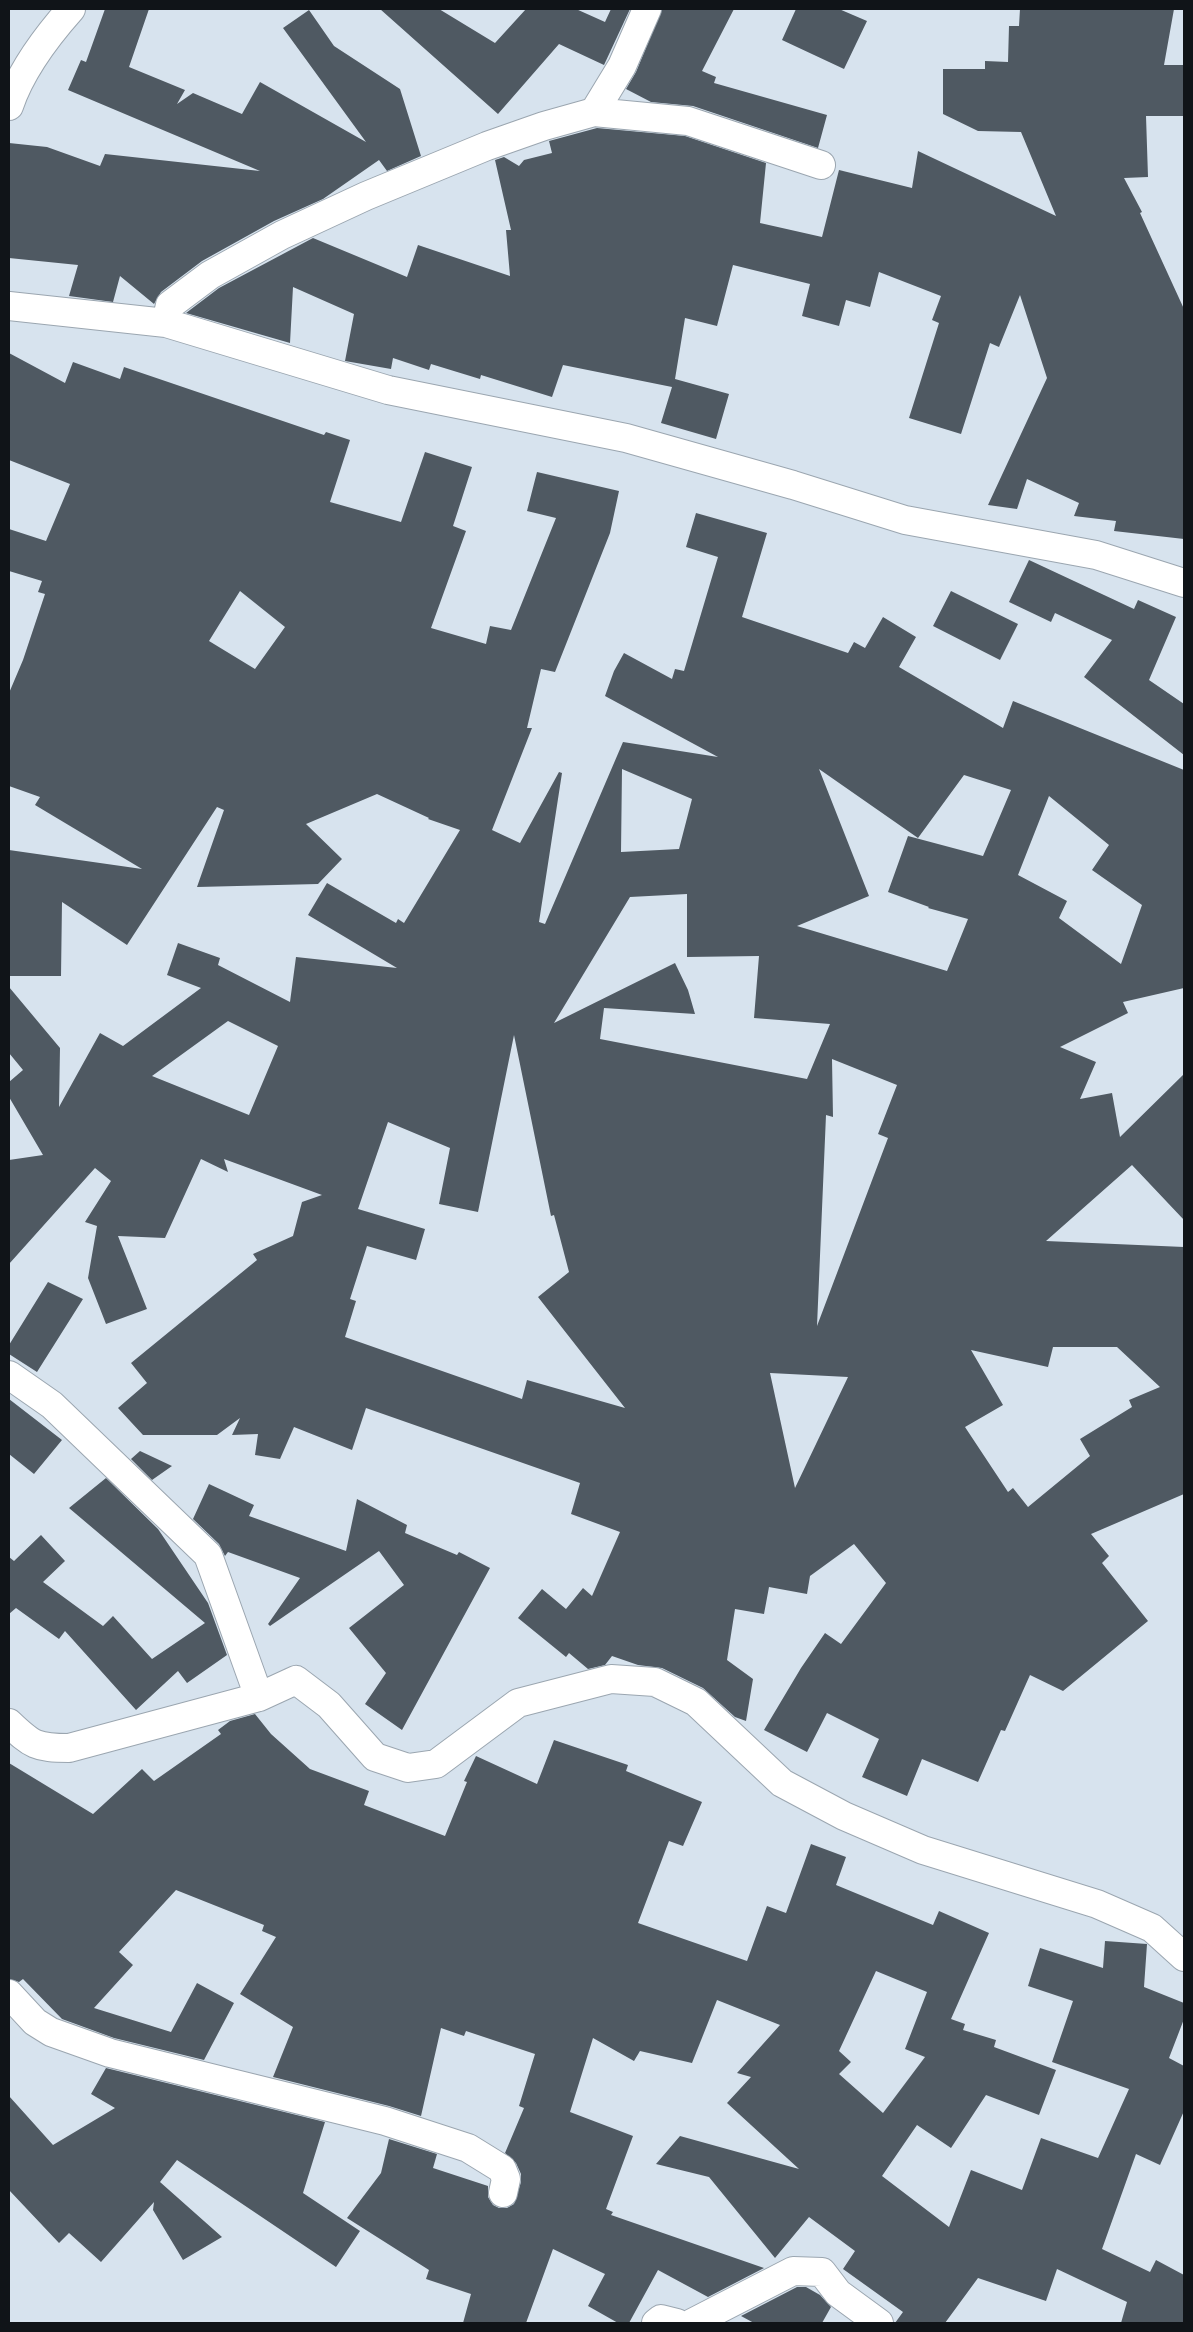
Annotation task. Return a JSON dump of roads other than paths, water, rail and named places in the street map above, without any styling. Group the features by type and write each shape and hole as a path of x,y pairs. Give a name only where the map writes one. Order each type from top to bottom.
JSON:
{"street":[{"path":"9,106 13,92 51,31 71,9"},
{"path":"594,112 622,66 647,9"},
{"path":"166,324 170,305 210,275 282,235 366,196 487,146 544,126 594,112 688,121 821,165"},
{"path":"9,306 166,324 388,390 626,438 793,485 905,520 1096,555 1184,583"},
{"path":"9,1375 52,1405 208,1555 259,1697"},
{"path":"9,1722 26,1739 43,1748 69,1748 259,1697 296,1680 329,1705 375,1757 408,1768 436,1764 518,1703 611,1679 655,1682 696,1702 782,1783 844,1816 923,1850 1097,1904 1152,1928 1184,1957"},
{"path":"9,1994 35,2022 51,2032 110,2053 385,2121 468,2148 502,2169 506,2179 503,2193"},
{"path":"692,2323 793,2271 822,2272 838,2293 879,2323"},
{"path":"656,2323 661,2319 677,2323"}]}
